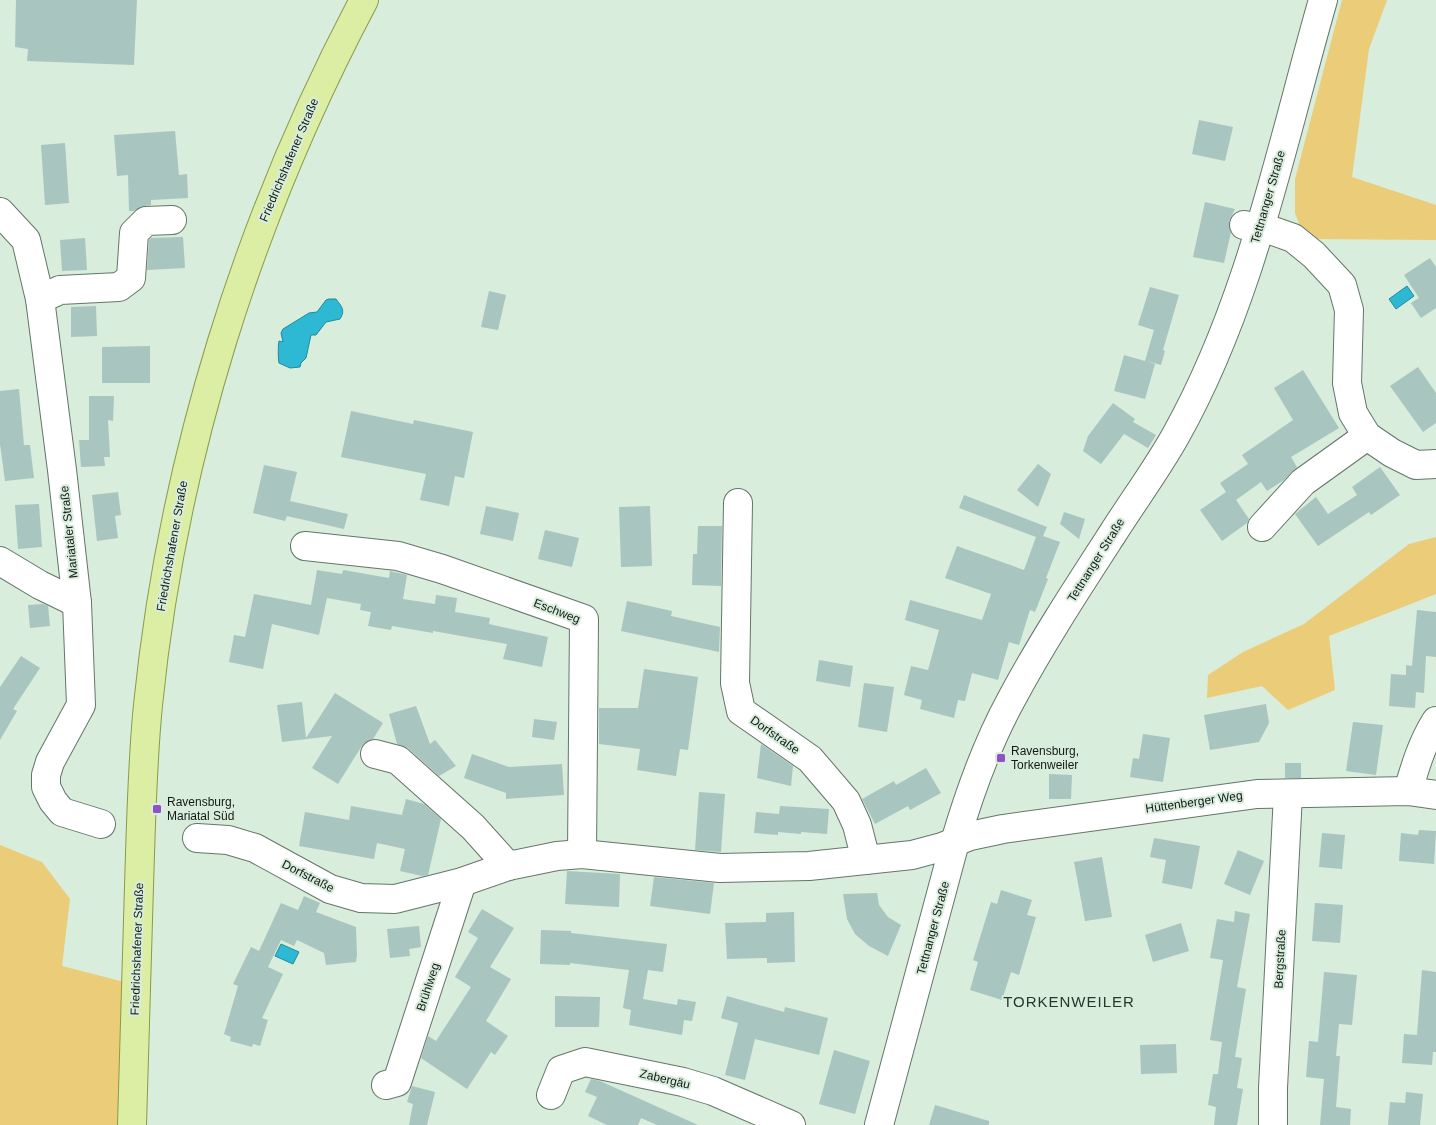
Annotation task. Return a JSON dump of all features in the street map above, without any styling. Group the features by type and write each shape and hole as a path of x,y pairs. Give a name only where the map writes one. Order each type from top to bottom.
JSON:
{"main road":[{"name":"Friedrichshafener Straße","path":"132,1125 145,740 156,643 176,514 197,424 218,351 273,193 332,59 364,0"}],"street":[{"name":"Tettnanger Straße","path":"879,1125 962,816 986,753 1010,701 1089,570 1176,436 1205,378 1226,330 1252,226 1323,0"},
{"name":"Mariataler Straße","path":"0,212 26,240 40,299 77,603 81,705 50,762 46,775 46,787 53,801 62,812 101,824"},
{"path":"40,299 60,290 119,287 131,278 134,233 146,222 172,220"},
{"path":"1252,226 1293,238 1314,255 1342,285 1349,310 1347,383 1353,413 1367,436 1392,453 1416,465 1436,464"},
{"path":"1262,527 1303,482 1367,436"},
{"name":"Dorfstraße","path":"738,502 734,683 741,711 810,759 846,801 857,825 866,860"},
{"name":"Eschweg","path":"305,546 398,556 442,569 584,619 582,854"},
{"path":"0,561 40,586 77,603"},
{"path":"1408,791 1416,762 1436,721"},
{"path":"375,754 398,760 473,827 508,866"},
{"name":"Hüttenberger Weg","path":"955,842 970,836 1003,828 1257,794 1408,791 1436,794"},
{"name":"Bergstraße","path":"1273,1125 1273,1088 1288,794"},
{"name":"Dorfstraße","path":"196,838 228,840 255,848 330,889 361,898 395,899 462,882 508,866 557,856 582,854 720,868 809,866 912,855 955,842"},
{"name":"Brühlweg","path":"386,1085 397,1082 462,882"},
{"name":"Zabergäu","path":"551,1095 561,1070 585,1062 683,1082 713,1091 791,1125"}],"shaded area":[{"path":"1342,0 1387,0 1369,49 1352,177 1436,205 1436,240 1305,239 1295,213 1295,179"},
{"path":"1436,537 1436,594 1329,636 1335,690 1288,710 1262,686 1207,698 1208,675 1243,652 1304,624 1409,544"},
{"path":"0,845 42,862 70,899 62,966 136,985 132,1125 0,1125"}],"water":[{"path":"1407,286 1414,296 1396,309 1389,299"},
{"path":"336,299 341,306 343,313 340,319 326,322 316,335 311,335 306,358 300,367 290,368 279,363 279,341 283,342 281,333 283,329 309,313 317,312 326,300"},
{"path":"281,944 299,952 293,964 275,956"}],"building":[{"path":"16,0 137,0 134,65 27,61 28,49 15,47"},
{"path":"1199,120 1233,127 1225,161 1192,154"},
{"path":"175,131 179,175 187,174 188,198 151,200 151,205 129,211 128,175 117,176 114,135"},
{"path":"65,143 69,203 45,205 41,145"},
{"path":"1205,202 1235,209 1229,221 1231,232 1224,263 1193,257"},
{"path":"183,237 185,268 147,270 149,240 151,238"},
{"path":"85,238 87,270 62,271 60,240"},
{"path":"1430,258 1436,267 1436,308 1421,318 1411,303 1419,298 1404,275"},
{"path":"1150,287 1179,295 1163,350 1165,351 1161,365 1146,361 1155,364 1145,399 1114,391 1124,355 1145,361 1154,330 1138,325"},
{"path":"489,291 506,295 498,330 481,327"},
{"path":"96,306 97,336 71,337 71,307"},
{"path":"150,346 150,383 102,383 102,347"},
{"path":"1418,367 1436,393 1436,423 1423,432 1390,386"},
{"path":"1303,370 1339,428 1291,457 1297,467 1284,480 1267,491 1261,482 1236,500 1249,519 1247,523 1222,541 1200,510 1226,492 1220,483 1248,464 1242,455 1293,420 1274,388"},
{"path":"19,389 24,445 30,445 34,478 5,481 0,444 0,391"},
{"path":"89,396 114,396 113,421 108,420 110,457 104,457 105,466 81,467 79,440 89,440"},
{"path":"1113,403 1135,419 1133,422 1156,435 1148,448 1124,434 1101,464 1083,451 1088,436"},
{"path":"351,411 413,424 414,420 473,432 464,478 455,476 449,506 420,500 426,474 341,457"},
{"path":"1038,464 1051,474 1038,507 1017,490"},
{"path":"264,465 297,472 290,501 348,514 344,529 287,516 285,521 253,513"},
{"path":"1380,467 1400,495 1371,515 1369,512 1318,546 1295,514 1316,497 1328,514 1357,495 1352,487"},
{"path":"118,492 121,515 115,516 118,538 97,541 92,495"},
{"path":"964,495 1047,527 1043,536 1060,542 1035,612 1030,610 1019,645 1009,642 998,680 972,673 965,701 958,700 954,718 920,709 922,700 904,695 911,666 928,670 939,630 905,620 910,600 982,620 991,594 945,578 957,546 1024,570 1036,537 959,508"},
{"path":"39,504 42,547 18,549 15,505"},
{"path":"486,506 519,513 513,541 480,534"},
{"path":"650,506 652,566 621,567 619,507"},
{"path":"1064,512 1085,519 1079,539 1060,524"},
{"path":"698,526 722,526 721,586 692,585 693,554 697,554"},
{"path":"545,530 579,538 572,567 538,559"},
{"path":"317,570 342,574 343,570 389,578 390,571 407,575 403,599 435,604 436,595 457,598 455,612 490,618 489,624 548,637 542,667 503,659 507,644 433,631 433,633 392,626 391,630 368,626 371,612 360,610 361,604 327,598 319,635 272,624 263,669 229,662 234,635 245,637 254,594 311,605"},
{"path":"627,601 672,611 671,616 720,627 719,652 621,631"},
{"path":"43,604 48,606 50,626 30,628 28,605"},
{"path":"1417,610 1436,612 1436,657 1426,656 1424,693 1416,692 1415,708 1389,706 1391,674 1406,675 1406,665 1412,666"},
{"path":"21,656 40,668 13,709 17,711 0,740 0,687"},
{"path":"819,660 853,666 850,687 816,681"},
{"path":"644,669 698,677 688,750 680,749 676,776 637,770 640,749 599,744 599,708 638,708"},
{"path":"864,683 894,687 887,732 858,727"},
{"path":"335,693 383,723 373,739 363,744 338,784 312,768 332,736 282,742 277,705 302,702 306,738"},
{"path":"1266,704 1269,723 1259,742 1210,750 1204,715"},
{"path":"416,706 430,744 435,740 456,766 439,776 408,748 397,744 389,714"},
{"path":"534,719 557,722 554,740 532,737"},
{"path":"1353,722 1383,725 1376,775 1346,771"},
{"path":"1143,734 1170,738 1163,782 1130,777 1133,758 1139,759"},
{"path":"761,744 793,766 791,786 757,778"},
{"path":"472,754 509,767 562,764 564,795 506,799 506,793 464,778"},
{"path":"1285,763 1301,763 1301,778 1285,778"},
{"path":"926,768 941,793 910,810 908,806 875,824 862,799 894,781 896,785"},
{"path":"1049,774 1072,775 1071,799 1049,799"},
{"path":"699,792 725,794 721,852 695,850"},
{"path":"406,799 424,804 441,819 428,875 422,876 400,871 405,849 377,843 374,859 299,846 305,812 349,820 351,806 402,815"},
{"path":"780,806 829,809 827,834 778,832 778,835 754,833 756,812 779,814"},
{"path":"1419,830 1436,831 1434,864 1399,861 1401,833 1418,835"},
{"path":"1322,833 1345,835 1342,869 1319,867"},
{"path":"1154,838 1200,846 1192,889 1162,883 1166,860 1150,857"},
{"path":"1238,850 1264,861 1250,895 1224,884"},
{"path":"1102,857 1112,917 1085,921 1074,862"},
{"path":"567,871 620,874 619,907 565,904"},
{"path":"654,877 714,883 710,914 650,906"},
{"path":"1001,890 1032,900 1027,915 1036,917 1019,975 1011,972 1002,1000 970,990 978,962 973,960 991,902 997,904"},
{"path":"877,893 879,905 888,917 901,925 888,956 869,946 855,934 847,919 843,894"},
{"path":"304,896 320,903 316,912 356,927 356,962 326,965 324,953 297,940 294,946 281,940 268,967 283,974 262,1018 268,1020 260,1046 253,1044 252,1047 230,1041 231,1037 224,1034 238,986 233,984 251,947 259,951 281,903 298,910"},
{"path":"1315,903 1343,905 1340,943 1312,941"},
{"path":"482,909 514,928 490,967 511,979 486,1021 508,1036 495,1055 491,1052 467,1089 421,1058 428,1036 436,1041 471,987 455,977 478,938 468,932"},
{"path":"1235,911 1250,914 1237,987 1246,989 1235,1057 1242,1058 1237,1088 1243,1089 1237,1125 1214,1125 1216,1107 1208,1105 1213,1074 1218,1074 1222,1042 1210,1040 1223,960 1210,958 1217,919 1234,922"},
{"path":"794,912 795,962 767,963 767,958 727,959 725,923 766,922 766,913"},
{"path":"1181,923 1189,951 1153,962 1145,935"},
{"path":"419,926 421,947 409,949 410,956 390,958 387,929"},
{"path":"541,930 571,931 571,933 667,944 663,972 648,970 643,999 677,1005 678,999 696,1002 692,1021 684,1020 682,1035 629,1025 631,1010 623,1008 629,970 570,963 570,965 540,964"},
{"path":"1422,970 1436,972 1436,1052 1433,1052 1432,1065 1402,1063 1404,1034 1417,1035"},
{"path":"1324,972 1357,975 1352,1025 1339,1024 1336,1056 1340,1056 1336,1107 1351,1109 1350,1125 1320,1125 1324,1079 1306,1077 1309,1041 1318,1042"},
{"path":"555,996 600,997 599,1027 555,1027"},
{"path":"727,996 784,1012 785,1007 828,1018 819,1055 755,1039 745,1080 725,1075 738,1023 721,1018"},
{"path":"1176,1044 1177,1073 1141,1074 1140,1045"},
{"path":"834,1050 870,1061 855,1114 819,1104"},
{"path":"591,1079 600,1081 698,1125 657,1125 641,1118 638,1125 607,1125 588,1116 597,1097 585,1092"},
{"path":"412,1086 435,1092 427,1125 409,1125 413,1104 407,1102"},
{"path":"1406,1092 1423,1094 1420,1125 1388,1125 1390,1102 1405,1103"},
{"path":"935,1105 989,1121 989,1125 929,1125"}],"place":[{"name":"Ravensburg, Torkenweiler","path":"1001,758"},
{"name":"Ravensburg, Mariatal Süd","path":"157,809"}],"district":[{"name":"TORKENWEILER","path":"1069,1001"}]}
